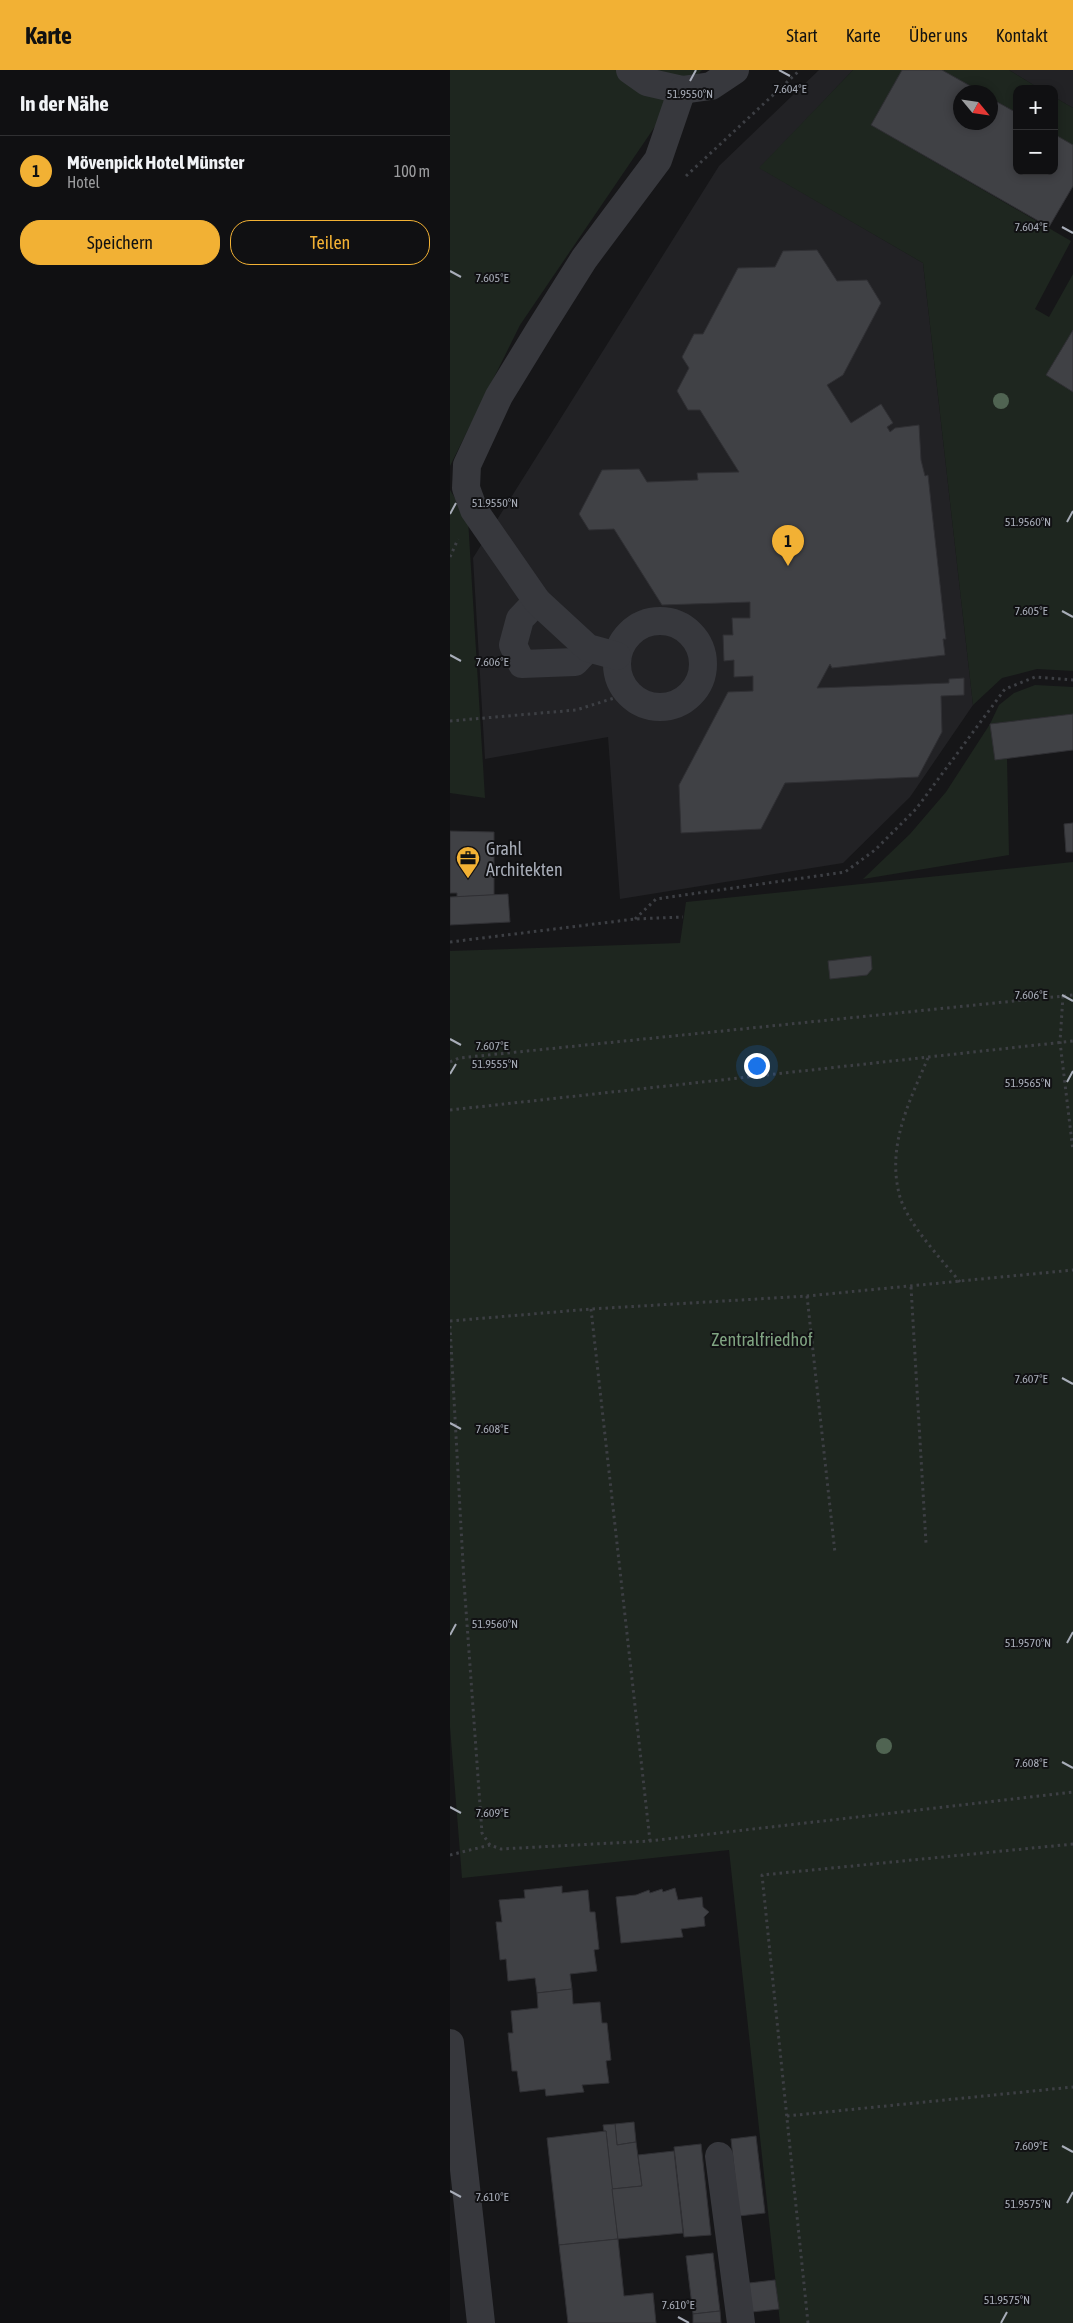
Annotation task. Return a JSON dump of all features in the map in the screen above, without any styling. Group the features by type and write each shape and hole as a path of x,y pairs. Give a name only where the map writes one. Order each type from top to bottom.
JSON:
{"street":[{"path":"630,70 647,82 682,90 711,86 735,70"},
{"path":"617,656 588,648 537,601 474,510 466,488 467,465 499,396 540,329 584,260 658,160 682,90"},
{"path":"537,601 520,619 513,645 522,664 575,662 588,648"},
{"path":"663,620 685,628 702,648 704,670 696,690 676,705 663,708 649,707 628,694 619,678 617,656 622,642 631,631 646,622 663,620"},
{"path":"450,2043 481,2323"},
{"path":"719,2156 741,2323"}],"path":[{"path":"682,180 800,70"},
{"path":"636,919 656,899 845,872 875,850 916,809 1005,689 1036,677 1073,680"},
{"path":"450,721 576,710 628,694"},
{"path":"450,942 636,919 683,917"},
{"path":"450,1062 459,1058 1073,995"},
{"path":"1063,996 1060,1042 1073,1151"},
{"path":"450,1110 1073,1041"},
{"path":"928,1057 903,1117 895,1155 900,1198 920,1234 960,1282"},
{"path":"450,1322 591,1309 807,1296 1073,1270"},
{"path":"911,1286 926,1543"},
{"path":"807,1296 834,1553"},
{"path":"591,1309 650,1841"},
{"path":"450,1326 464,1582 482,1833 490,1845"},
{"path":"450,1854 490,1845 501,1849 650,1841 1073,1792"},
{"path":"808,2323 762,1875 1073,1844"},
{"path":"787,2116 1073,2087"}],"shaded area":[{"path":"819,70 853,70 760,168 923,263 973,705 910,797 843,863 620,899 608,737 485,759 473,558 719,166"},
{"path":"1009,70 1073,70 1073,108 1058,99 1058,85 1033,85"}],"green space":[{"path":"450,70 702,70 675,97 520,325 450,466"},
{"path":"853,70 902,70 871,125 1071,241 1035,309 1049,317 1073,274 1073,330 1046,375 1073,392 1073,671 1037,669 1002,678 973,705 923,263 759,168"},
{"path":"942,70 1009,70 1033,85 1013,85 1013,111 998,102 998,85 969,85"},
{"path":"1058,99 1073,108 1073,145 1058,136"},
{"path":"450,490 468,519 485,798 450,793"},
{"path":"1035,685 1073,687 1073,714 990,724 999,705 1014,693"},
{"path":"990,724 995,759 1007,758 1009,855 863,879 910,834 946,792"},
{"name":"Zentralfriedhof","path":"1073,862 1073,2323 780,2323 729,1850 462,1878 450,1727 450,951 680,943 686,902"}],"building":[{"path":"902,70 942,70 969,85 953,85 953,130 998,130 998,102 1013,111 1013,175 1058,175 1058,136 1073,145 1073,186 1049,227 871,125"},
{"path":"817,250 837,281 867,280 881,303 843,375 827,385 851,423 881,404 893,423 887,427 890,432 895,428 919,425 921,460 925,476 928,475 946,639 943,639 945,655 832,668 830,664 817,688 949,683 949,679 964,678 964,695 941,696 942,732 918,777 785,783 761,829 681,833 679,785 728,692 753,691 753,676 734,677 734,660 724,661 723,635 733,635 732,618 750,618 750,602 662,605 614,529 589,530 579,514 602,470 639,469 647,482 698,480 697,473 739,472 700,410 688,410 677,391 689,368 682,357 694,334 703,334 738,268 775,267 783,251"},
{"path":"1073,330 1073,392 1046,375"},
{"path":"1073,714 1073,750 995,760 990,724"},
{"path":"1073,823 1073,852 1066,852 1064,824"},
{"path":"450,831 494,832 494,895 457,897 457,893 450,893"},
{"path":"508,894 510,922 450,925 450,897"},
{"path":"871,956 872,969 867,975 830,979 828,961"},
{"path":"562,1886 562,1893 588,1890 590,1912 595,1912 599,1949 594,1950 597,1971 570,1974 572,1989 537,1993 535,1978 508,1981 506,1959 500,1960 496,1922 502,1922 499,1900 525,1898 524,1890"},
{"path":"675,1888 678,1900 702,1897 703,1907 709,1912 704,1917 705,1926 681,1929 683,1937 621,1943 616,1897 636,1895 649,1890 650,1893 662,1889 663,1892"},
{"path":"572,1989 573,2004 600,2002 602,2023 607,2023 611,2060 606,2061 609,2083 582,2085 584,2092 546,2096 545,2089 520,2092 517,2071 512,2071 508,2033 513,2033 511,2011 538,2008 537,1993"},
{"path":"634,2122 636,2142 617,2145 615,2124"},
{"path":"615,2124 617,2145 636,2142 642,2186 612,2189 606,2131 604,2131 603,2125"},
{"path":"606,2131 618,2239 559,2245 547,2138"},
{"path":"756,2136 765,2213 739,2216 731,2139"},
{"path":"701,2144 711,2235 684,2237 674,2147"},
{"path":"674,2151 683,2233 618,2239 612,2189 642,2186 638,2155"},
{"path":"618,2239 624,2296 653,2293 656,2323 568,2323 559,2245"},
{"path":"713,2253 720,2311 693,2314 686,2256"},
{"path":"775,2280 779,2309 752,2312 749,2283"},
{"path":"720,2311 721,2323 693,2323 693,2314"}],"place":[{"name":"Mövenpick Hotel Münster","path":"788,566"},
{"name":"Grahl Architekten","path":"468,879"}]}
